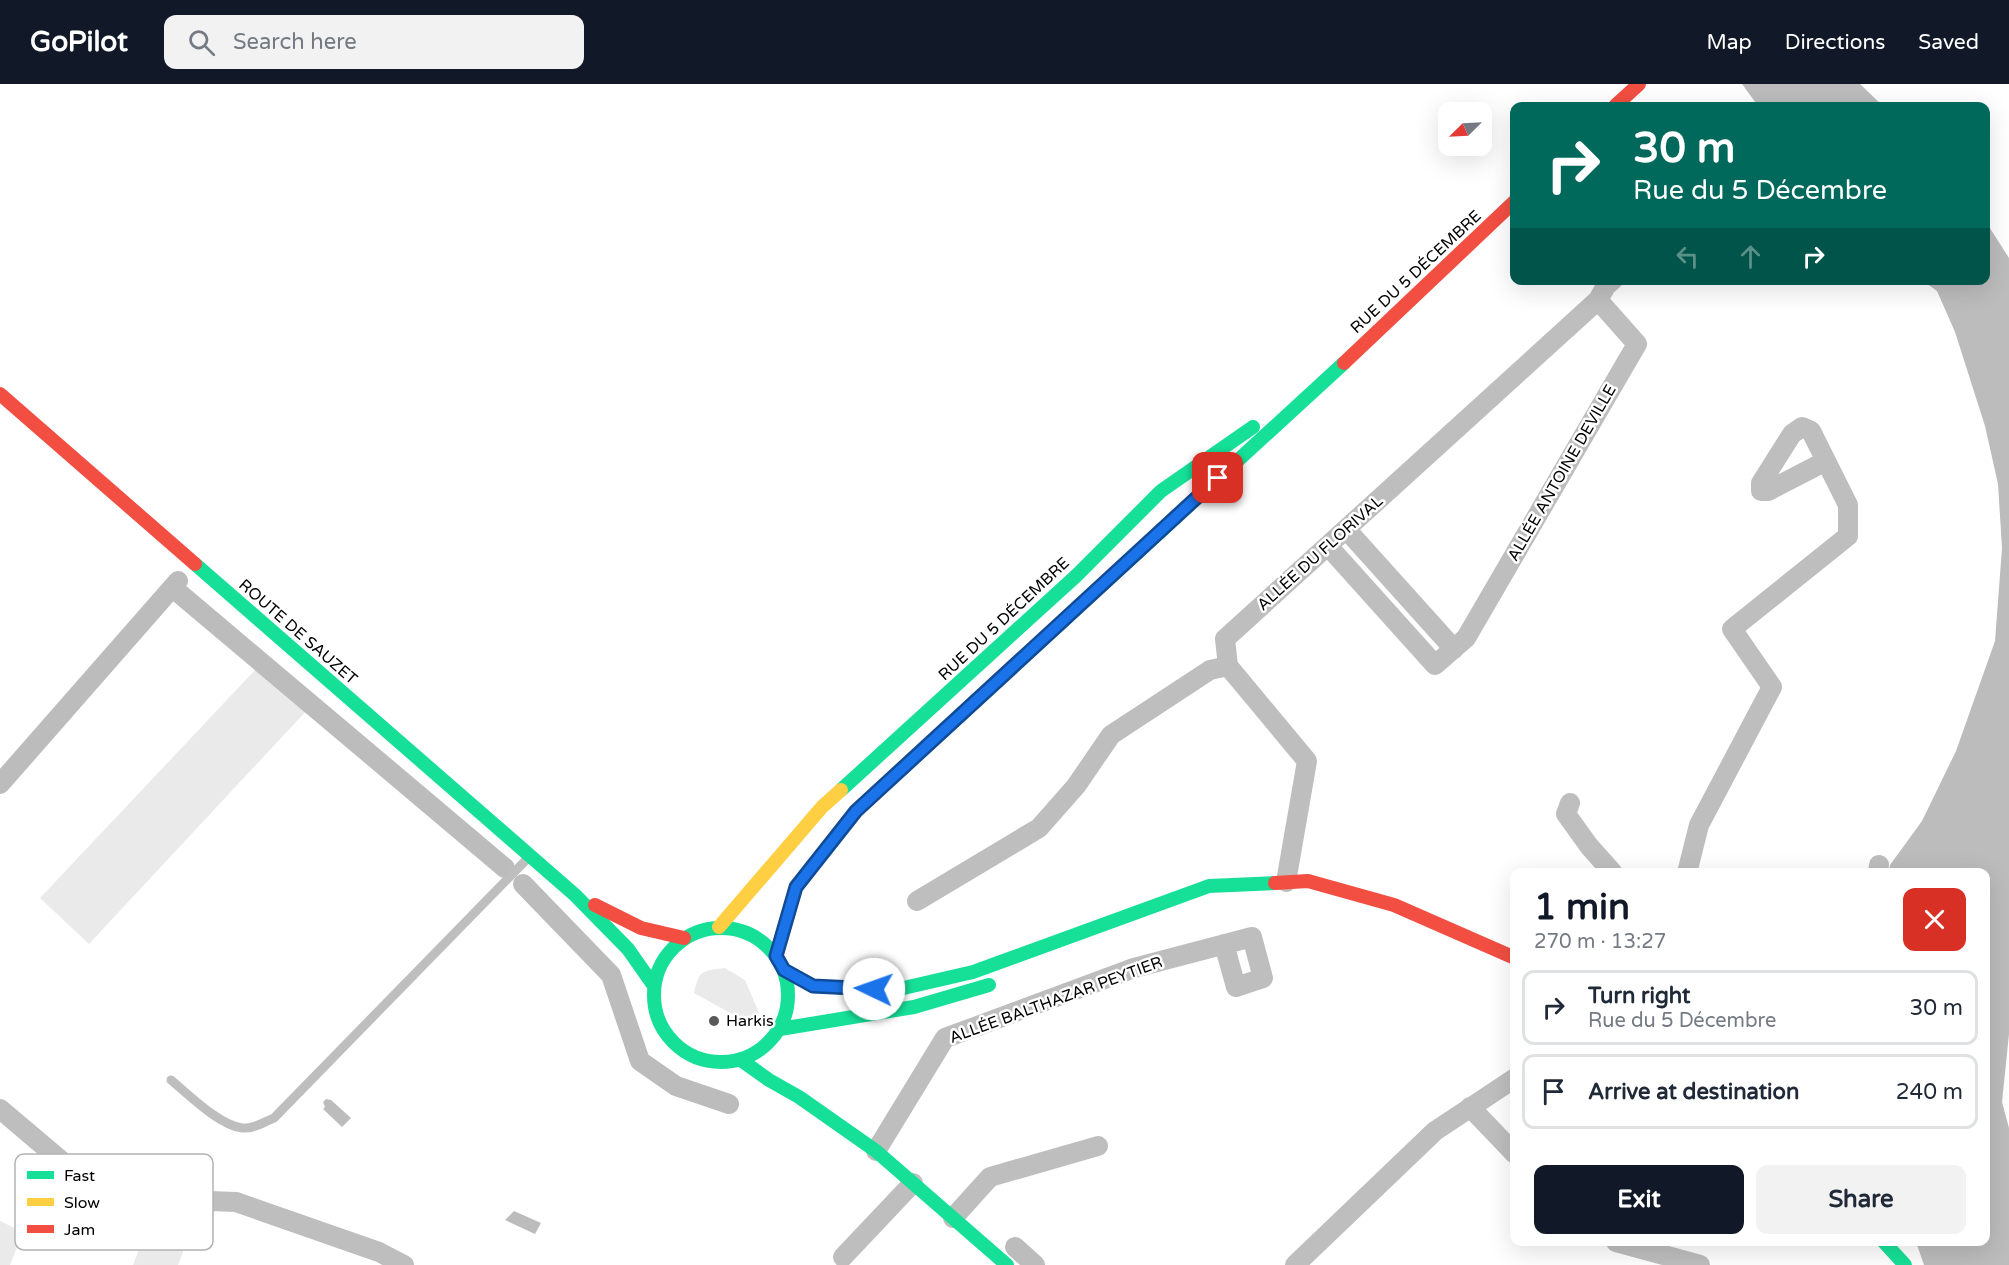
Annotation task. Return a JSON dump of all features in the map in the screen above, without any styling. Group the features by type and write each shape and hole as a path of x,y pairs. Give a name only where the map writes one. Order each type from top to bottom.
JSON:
{"main road":[{"path":"1619,102 1639,84"},
{"name":"RUE DU 5 DÉCEMBRE","path":"776,956 796,887 856,811 1339,367 1510,206"},
{"name":"RUE DU 5 DÉCEMBRE","path":"719,927 822,807 1076,576 1161,491 1339,367"},
{"name":"ROUTE DE SAUZET","path":"0,394 575,895 628,949 646,971 654,986"},
{"path":"784,970 813,986 895,990 973,972 1209,886 1308,881 1395,905 1510,956"},
{"name":"ROUTE DE SAUZET","path":"575,895 641,928 684,938"},
{"path":"1307,895 1395,905"},
{"path":"719,927 741,930 761,940 776,956 784,970 789,990 788,1010 780,1029 770,1043 757,1053 741,1060 719,1063 697,1059 677,1047 663,1030 655,1008 654,986 659,967 669,951 684,938 701,930 719,927"},
{"path":"780,1029 914,1007 996,982"},
{"path":"741,1060 876,1151 1007,1265"},
{"path":"1888,1246 1905,1265"}],"street":[{"name":"ALLÉE DU FLORIVAL","path":"1228,666 1225,639 1598,300 1607,285"},
{"name":"ALLÉE ANTOINE DEVILLE","path":"1328,546 1435,665 1454,649 1466,638 1637,344 1598,300"},
{"path":"1688,868 1699,825 1772,687 1732,629 1848,536 1848,505 1826,461"},
{"path":"1346,530 1454,649"},
{"path":"917,901 1040,828 1076,786 1111,735 1210,670 1228,666 1307,761 1286,882"},
{"path":"1570,803 1566,814 1589,846 1609,868"},
{"name":"ALLÉE BALTHAZAR PEYTIER","path":"876,1151 945,1038 1134,968 1224,944"},
{"path":"1295,1265 1435,1131 1510,1081"},
{"path":"1470,1107 1510,1149"},
{"path":"0,1109 53,1154"},
{"path":"953,1218 990,1177 1098,1146"},
{"path":"843,1257 913,1183"},
{"path":"213,1201 236,1202 379,1252 404,1265"},
{"path":"1627,1246 1669,1261 1700,1265"}],"lane":[{"path":"171,1080 213,1116 241,1128 254,1127 274,1118 530,856"}],"shaded area":[{"path":"1742,84 1860,84 1879,102 1755,102"},
{"path":"1990,228 2009,258 2009,1034 2002,1102 2009,1128 2009,1265 1924,1265 1917,1246 1990,1246 1990,868 1890,868 1922,821 1956,751 1995,641 2002,548 1998,484 1985,426 1955,332 1937,291 1929,285 1990,285"},
{"path":"257,668 309,708 89,944 40,898"},
{"path":"725,968 745,980 759,1013 752,1025 694,993 700,975 707,971"},
{"path":"326,1099 331,1100 351,1118 342,1127 323,1109 325,1107 323,1102"},
{"path":"514,1211 541,1223 535,1234 505,1220"},
{"path":"0,1221 15,1228 16,1250 10,1265 0,1265"},
{"path":"139,1250 184,1250 178,1265 133,1265"}],"waterway":[{"path":"0,784 178,581"},
{"path":"173,588 505,868"},
{"path":"523,884 611,975 640,1061 676,1086 729,1104"},
{"path":"1015,1247 1035,1265"}],"traffic: fast":[{"path":"893,777 1344,363"},
{"path":"841,790 1076,576 1161,491 1253,427"},
{"path":"195,564 575,895 628,949 654,986"},
{"path":"784,970 813,986 895,990 973,972 1209,886 1275,883"},
{"path":"721,928 747,933 769,947 783,969 788,995 783,1021 769,1043 747,1057 721,1062 695,1057 673,1043 659,1021 654,995 659,969 673,947 695,933 721,928"},
{"path":"780,1029 914,1007 989,985"},
{"path":"741,1060 876,1151 1007,1265"},
{"path":"1888,1246 1905,1265"}],"traffic: slow":[{"path":"776,956 796,887 856,811 893,777"},
{"path":"719,927 822,807 841,790"}],"traffic: jam":[{"path":"1619,102 1639,84"},
{"path":"1344,363 1510,206"},
{"path":"0,394 195,564"},
{"path":"1275,883 1308,881 1394,905 1510,956"},
{"path":"595,905 641,928 684,938"}],"place":[{"name":"Harkis","path":"714,1021"}],"route":[{"path":"874,989 813,986 784,970 776,956 796,887 856,811 1218,478"}]}
